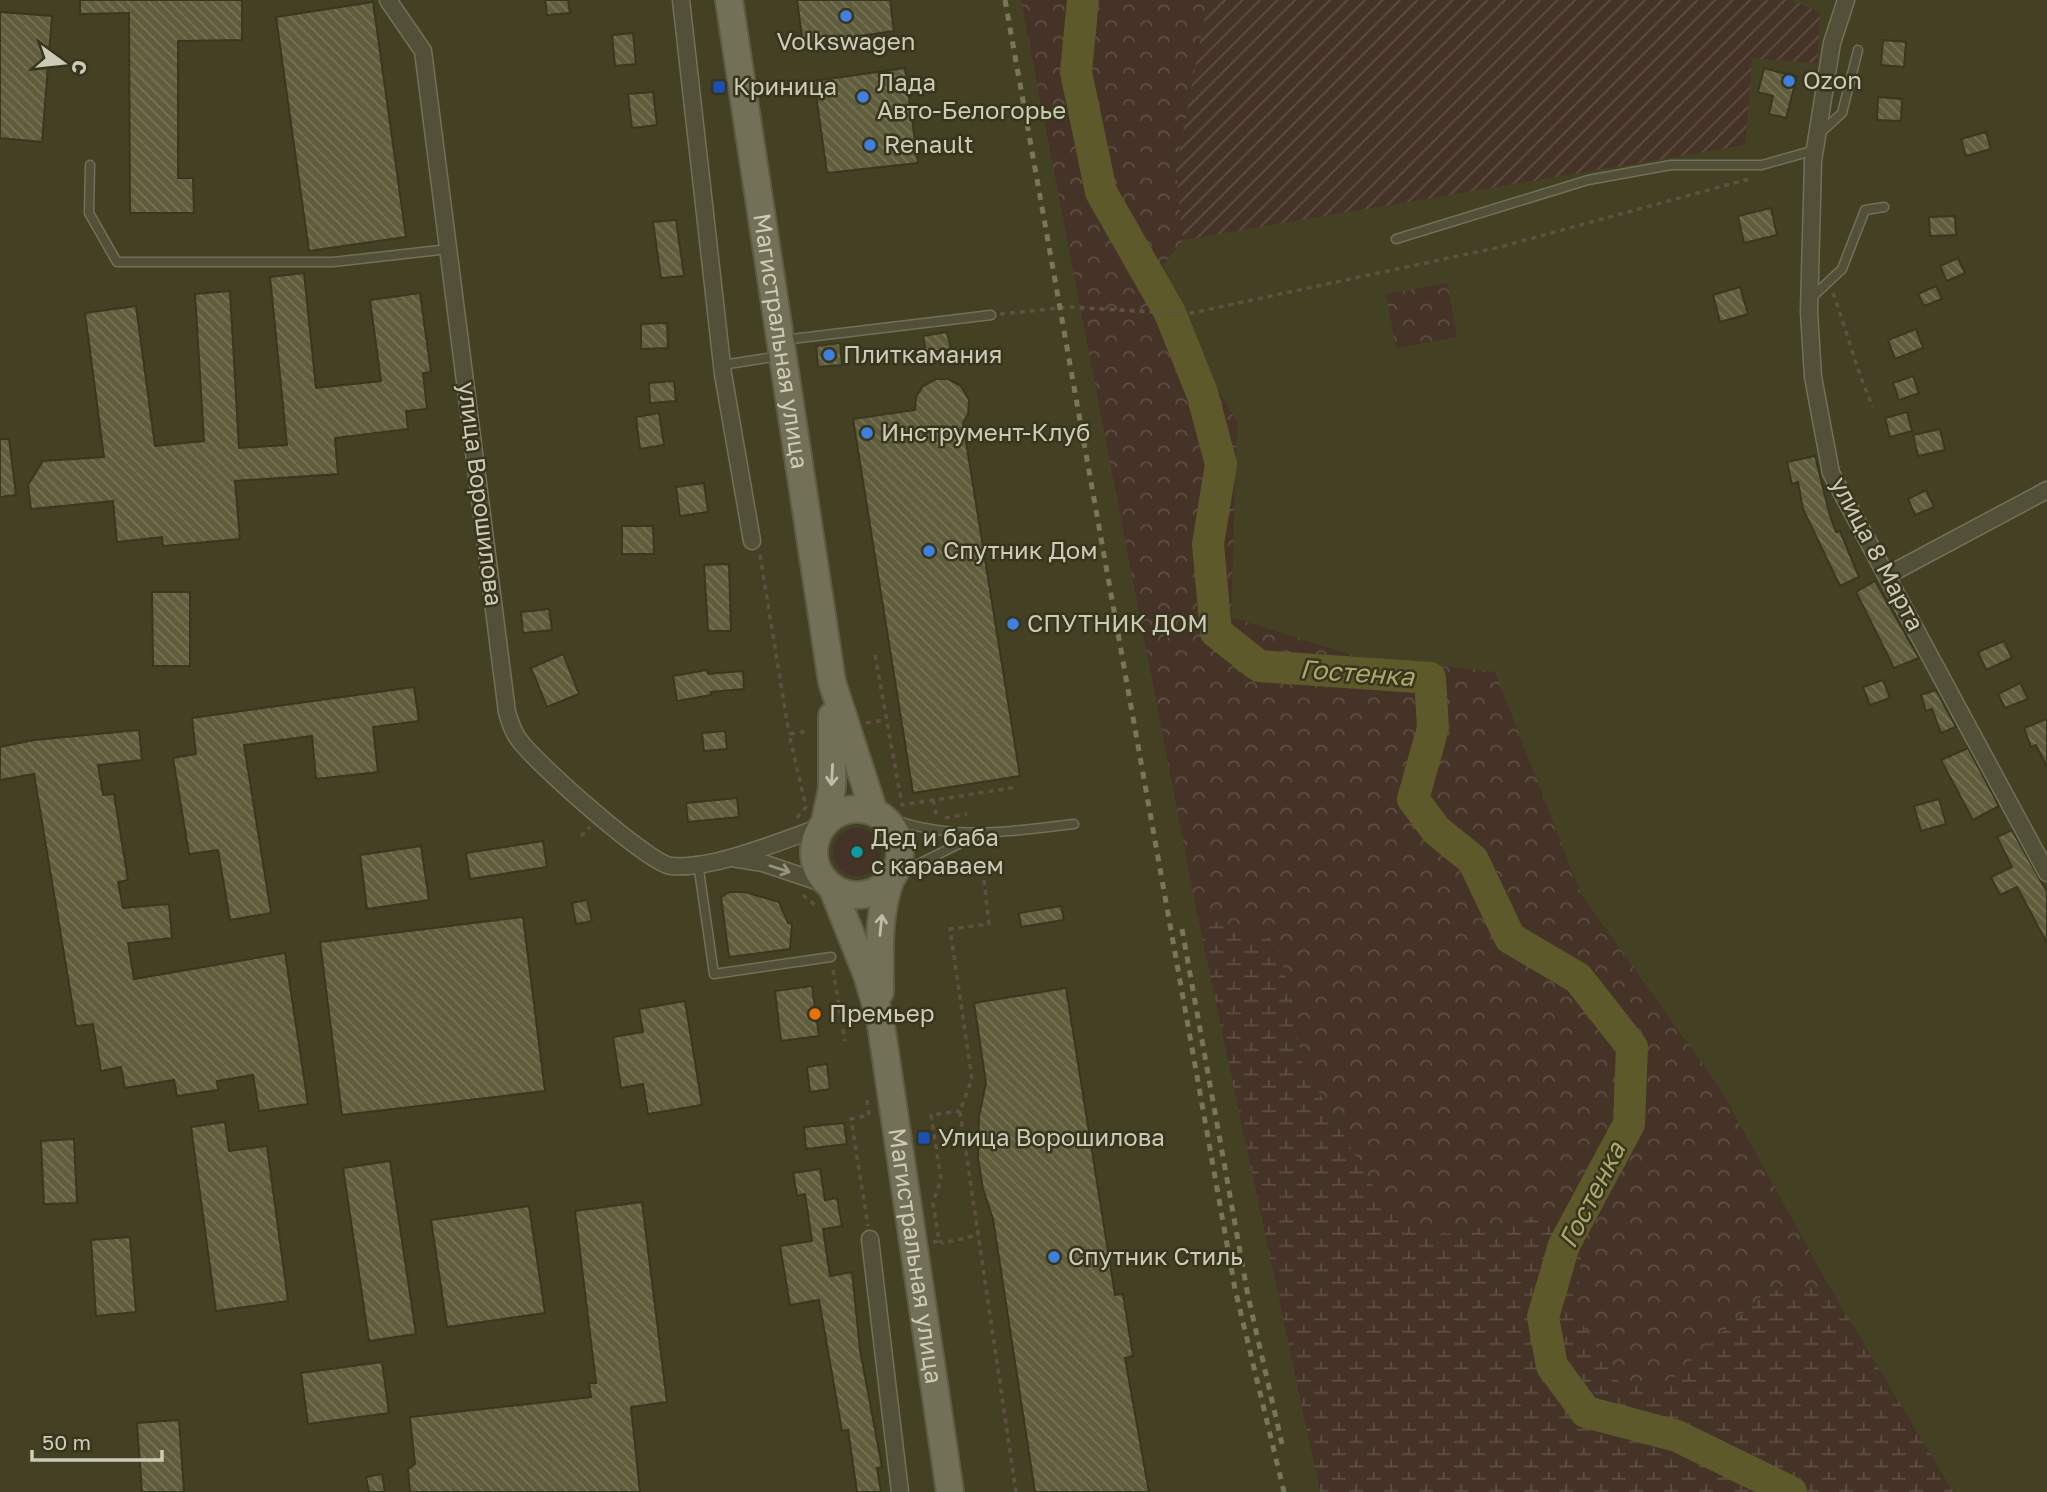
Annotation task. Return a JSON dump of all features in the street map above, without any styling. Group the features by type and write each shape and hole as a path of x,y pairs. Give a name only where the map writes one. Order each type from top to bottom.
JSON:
{"main road":[{"name":"Магистральная улица","path":"729,0 838,727 832,788 823,824 813,847 814,858 821,878 830,886 867,975 880,1018 950,1492"},
{"name":"Магистральная улица","path":"838,727 877,813 893,828 900,845 898,863 886,890 881,931 880,1018"},
{"path":"823,824 848,809 877,813"},
{"path":"830,886 849,894 867,894 884,886 892,876"}],"street":[{"name":"улица Ворошилова","path":"388,0 423,51 507,712 522,744 650,857 665,865 730,858"},
{"path":"681,0 722,365 752,541"},
{"name":"улица 8 Марта","path":"1846,0 1832,43 1816,143 1809,300 1813,377 1831,472 2047,873"},
{"path":"1888,575 2047,490"},
{"path":"730,858 823,824"},
{"path":"730,858 782,869 830,886"},
{"name":"Магистральная улица","path":"870,1238 900,1492"}],"lane":[{"path":"1396,239 1588,180 1671,165 1762,165 1816,143 1842,113 1858,50"},
{"path":"90,165 89,213 117,262 333,262 449,249"},
{"path":"1809,300 1842,269 1865,210 1884,207"},
{"path":"722,365 781,348 991,315"},
{"path":"877,813 927,831 978,835 1074,824"},
{"path":"892,876 978,835"},
{"path":"698,863 714,974 831,957"}],"path":[{"path":"991,315 1068,307 1128,313 1188,314 1500,247 1761,175"},
{"path":"1829,281 1853,351 1857,374 1873,407"},
{"path":"752,541 760,552 789,734 806,807 786,829 775,832 776,842"},
{"path":"875,654 902,805 1018,787"},
{"path":"789,734 885,720"},
{"path":"933,800 936,819 967,814"},
{"path":"581,836 601,815"},
{"path":"782,869 783,878 817,907 821,915"},
{"path":"984,880 989,924 950,929 972,1079 960,1111 1016,1492"},
{"path":"831,957 845,1041"},
{"path":"867,1100 869,1115 851,1119 870,1238"},
{"path":"939,1241 978,1235"}],"green space":[{"path":"1021,0 1208,0 1176,170 1183,240 1163,265 1165,300 1237,422 1231,617 1354,656 1495,672 1581,894 1721,1090 1829,1286 1767,1291 1675,1377 1658,1387 1620,1384 1576,1314 1582,1248 1575,1228 1558,1217 1537,1217 1436,1236 1383,1203 1303,1065 1280,950 1265,934 1198,918"},
{"path":"1208,0 1790,0 1820,12 1817,63 1752,58 1745,145 1183,240 1176,170"},
{"path":"1447,283 1457,337 1396,348 1386,294"},
{"path":"857,828 874,835 881,852 874,869 857,876 840,869 833,852 840,835"},
{"path":"1198,918 1265,934 1280,950 1303,1065 1383,1203 1436,1236 1537,1217 1558,1217 1576,1228 1582,1248 1576,1314 1620,1384 1658,1387 1674,1377 1767,1291 1829,1286 1953,1492 1320,1492"}],"building":[{"path":"80,0 242,0 242,40 178,41 178,178 193,178 194,213 130,213 129,13 80,14"},
{"path":"545,0 568,0 570,13 547,15"},
{"name":"Volkswagen","path":"797,0 890,0 894,31 803,44"},
{"path":"373,2 406,237 309,251 276,17"},
{"path":"0,12 52,16 42,142 0,138"},
{"path":"633,33 636,64 615,66 612,35"},
{"path":"1883,40 1906,42 1904,67 1881,65"},
{"path":"905,68 918,163 827,173 814,81"},
{"path":"1764,68 1797,77 1786,118 1769,114 1773,96 1758,92"},
{"path":"653,92 657,125 632,128 628,94"},
{"path":"1878,97 1902,99 1901,121 1877,120"},
{"path":"1986,132 1991,149 1966,156 1961,139"},
{"path":"1771,208 1777,235 1744,243 1738,216"},
{"path":"1955,216 1956,235 1930,236 1929,217"},
{"path":"676,220 684,276 661,278 653,222"},
{"path":"1958,258 1965,273 1947,281 1940,266"},
{"path":"304,273 316,388 381,381 370,300 420,293 431,372 423,373 427,409 406,411 408,429 335,438 338,474 235,481 240,539 163,546 162,537 117,542 113,501 31,509 28,485 43,461 104,457 85,313 136,306 155,446 204,441 195,294 230,291 239,448 287,445 270,277"},
{"path":"1936,286 1942,299 1924,306 1918,294"},
{"path":"1740,287 1748,314 1720,322 1713,295"},
{"path":"667,323 668,348 641,349 641,324"},
{"path":"1916,329 1923,348 1895,359 1888,340"},
{"path":"947,332 951,349 926,353 923,336"},
{"name":"Плиткамания","path":"840,343 842,365 818,367 816,346"},
{"path":"1913,376 1919,393 1899,400 1893,383"},
{"name":"Спутник Дом","path":"936,379 948,379 961,386 969,400 968,414 963,423 1020,776 913,793 853,419 915,410 916,397 923,386"},
{"path":"674,381 676,401 650,403 649,383"},
{"path":"1907,412 1912,431 1890,437 1885,418"},
{"path":"659,413 664,445 640,449 636,417"},
{"path":"1940,429 1945,450 1918,456 1913,435"},
{"path":"0,439 9,439 16,495 0,497"},
{"path":"1815,456 1830,516 1836,532 1840,531 1859,577 1840,586 1803,509 1798,482 1792,484 1787,462"},
{"path":"704,483 708,512 680,516 676,487"},
{"path":"1926,490 1934,507 1915,515 1908,499"},
{"path":"622,526 653,526 654,554 622,554"},
{"path":"729,564 731,631 708,631 704,565"},
{"path":"1875,581 1919,658 1894,668 1856,592"},
{"path":"152,592 190,592 190,666 153,666"},
{"path":"549,609 552,630 523,633 521,612"},
{"path":"2004,641 2012,658 1986,670 1978,652"},
{"path":"563,654 579,694 547,707 531,668"},
{"path":"707,670 708,674 743,671 744,689 711,692 711,695 677,701 673,676"},
{"path":"1883,680 1890,698 1870,705 1863,687"},
{"path":"2020,683 2028,699 2005,708 1998,694"},
{"path":"414,687 419,721 373,727 378,772 316,779 312,736 244,745 271,913 230,920 218,850 189,854 173,758 196,754 192,718"},
{"path":"1936,690 1956,727 1941,733 1932,709 1926,711 1921,695"},
{"path":"2047,719 2047,767 2036,745 2031,747 2024,728"},
{"path":"139,730 142,760 98,765 103,795 114,794 128,880 118,882 123,908 169,904 172,938 128,943 134,979 285,953 308,1104 259,1111 253,1075 217,1081 218,1090 177,1096 174,1080 125,1088 121,1067 101,1071 93,1024 76,1026 34,774 0,780 0,747 34,740"},
{"path":"725,731 727,749 704,751 702,733"},
{"path":"1968,748 1999,806 1973,820 1941,760"},
{"path":"737,798 739,817 688,822 686,803"},
{"path":"1939,799 1946,824 1921,831 1914,806"},
{"path":"2012,830 2047,892 2047,943 2017,887 2000,895 1991,877 2012,867 1997,837"},
{"path":"543,841 547,867 470,879 466,853"},
{"path":"421,846 429,900 367,909 360,855"},
{"path":"730,892 745,892 779,902 788,923 792,924 790,949 729,957 721,897"},
{"path":"587,900 592,921 576,924 572,903"},
{"path":"1061,906 1064,920 1021,927 1019,913"},
{"path":"523,917 545,1091 342,1115 320,942"},
{"path":"812,986 819,1036 781,1041 775,991"},
{"name":"Спутник Стиль","path":"1066,988 1115,1295 1123,1294 1133,1356 1125,1358 1149,1492 1035,1492 993,1219 983,1189 978,1158 979,1116 986,1083 974,1003"},
{"path":"685,1001 702,1105 648,1114 643,1084 621,1088 613,1037 643,1032 639,1009"},
{"path":"827,1064 830,1089 810,1092 807,1067"},
{"path":"225,1122 229,1151 267,1146 288,1301 216,1311 191,1127"},
{"path":"844,1123 847,1144 806,1149 804,1127"},
{"path":"74,1139 77,1203 44,1204 41,1141"},
{"path":"390,1161 416,1334 369,1341 343,1168"},
{"path":"820,1169 825,1200 837,1198 842,1226 823,1229 830,1276 852,1272 860,1350 882,1467 877,1468 881,1492 857,1492 848,1430 842,1431 819,1300 790,1305 780,1246 812,1241 805,1194 797,1196 793,1173"},
{"path":"642,1202 667,1402 631,1407 640,1492 410,1492 408,1469 415,1464 410,1417 591,1397 589,1383 596,1383 575,1211"},
{"path":"529,1206 545,1313 447,1327 431,1220"},
{"path":"130,1237 136,1312 96,1316 91,1240"},
{"path":"382,1362 389,1413 308,1424 301,1373"},
{"path":"179,1420 184,1492 142,1492 137,1423"},
{"path":"382,1474 385,1492 369,1492 366,1477"}],"waterway":[{"name":"Гостенка","path":"1083,0 1076,72 1101,192 1170,313 1202,393 1221,464 1208,544 1216,632 1259,666 1430,678 1433,728 1413,799 1436,830 1473,860 1510,938 1578,978 1632,1047 1629,1124 1564,1245 1543,1317 1552,1366 1586,1412 1677,1436 1791,1492"}],"railway":[{"path":"1005,0 1235,1289 1284,1492"},
{"path":"1182,929 1248,1296 1282,1444"}],"place":[{"name":"Volkswagen","path":"846,16"},
{"name":"Ozon","path":"1789,81"},
{"name":"Криница","path":"719,87"},
{"name":"Лада Авто-Белогорье","path":"863,97"},
{"name":"Renault","path":"870,145"},
{"name":"Плиткамания","path":"829,355"},
{"name":"Инструмент-Клуб","path":"867,433"},
{"name":"Спутник Дом","path":"929,551"},
{"name":"СПУТНИК ДОМ","path":"1013,624"},
{"name":"Дед и баба с караваем","path":"857,852"},
{"name":"Премьер","path":"815,1014"},
{"name":"Улица Ворошилова","path":"924,1138"},
{"name":"Спутник Стиль","path":"1054,1257"}]}
